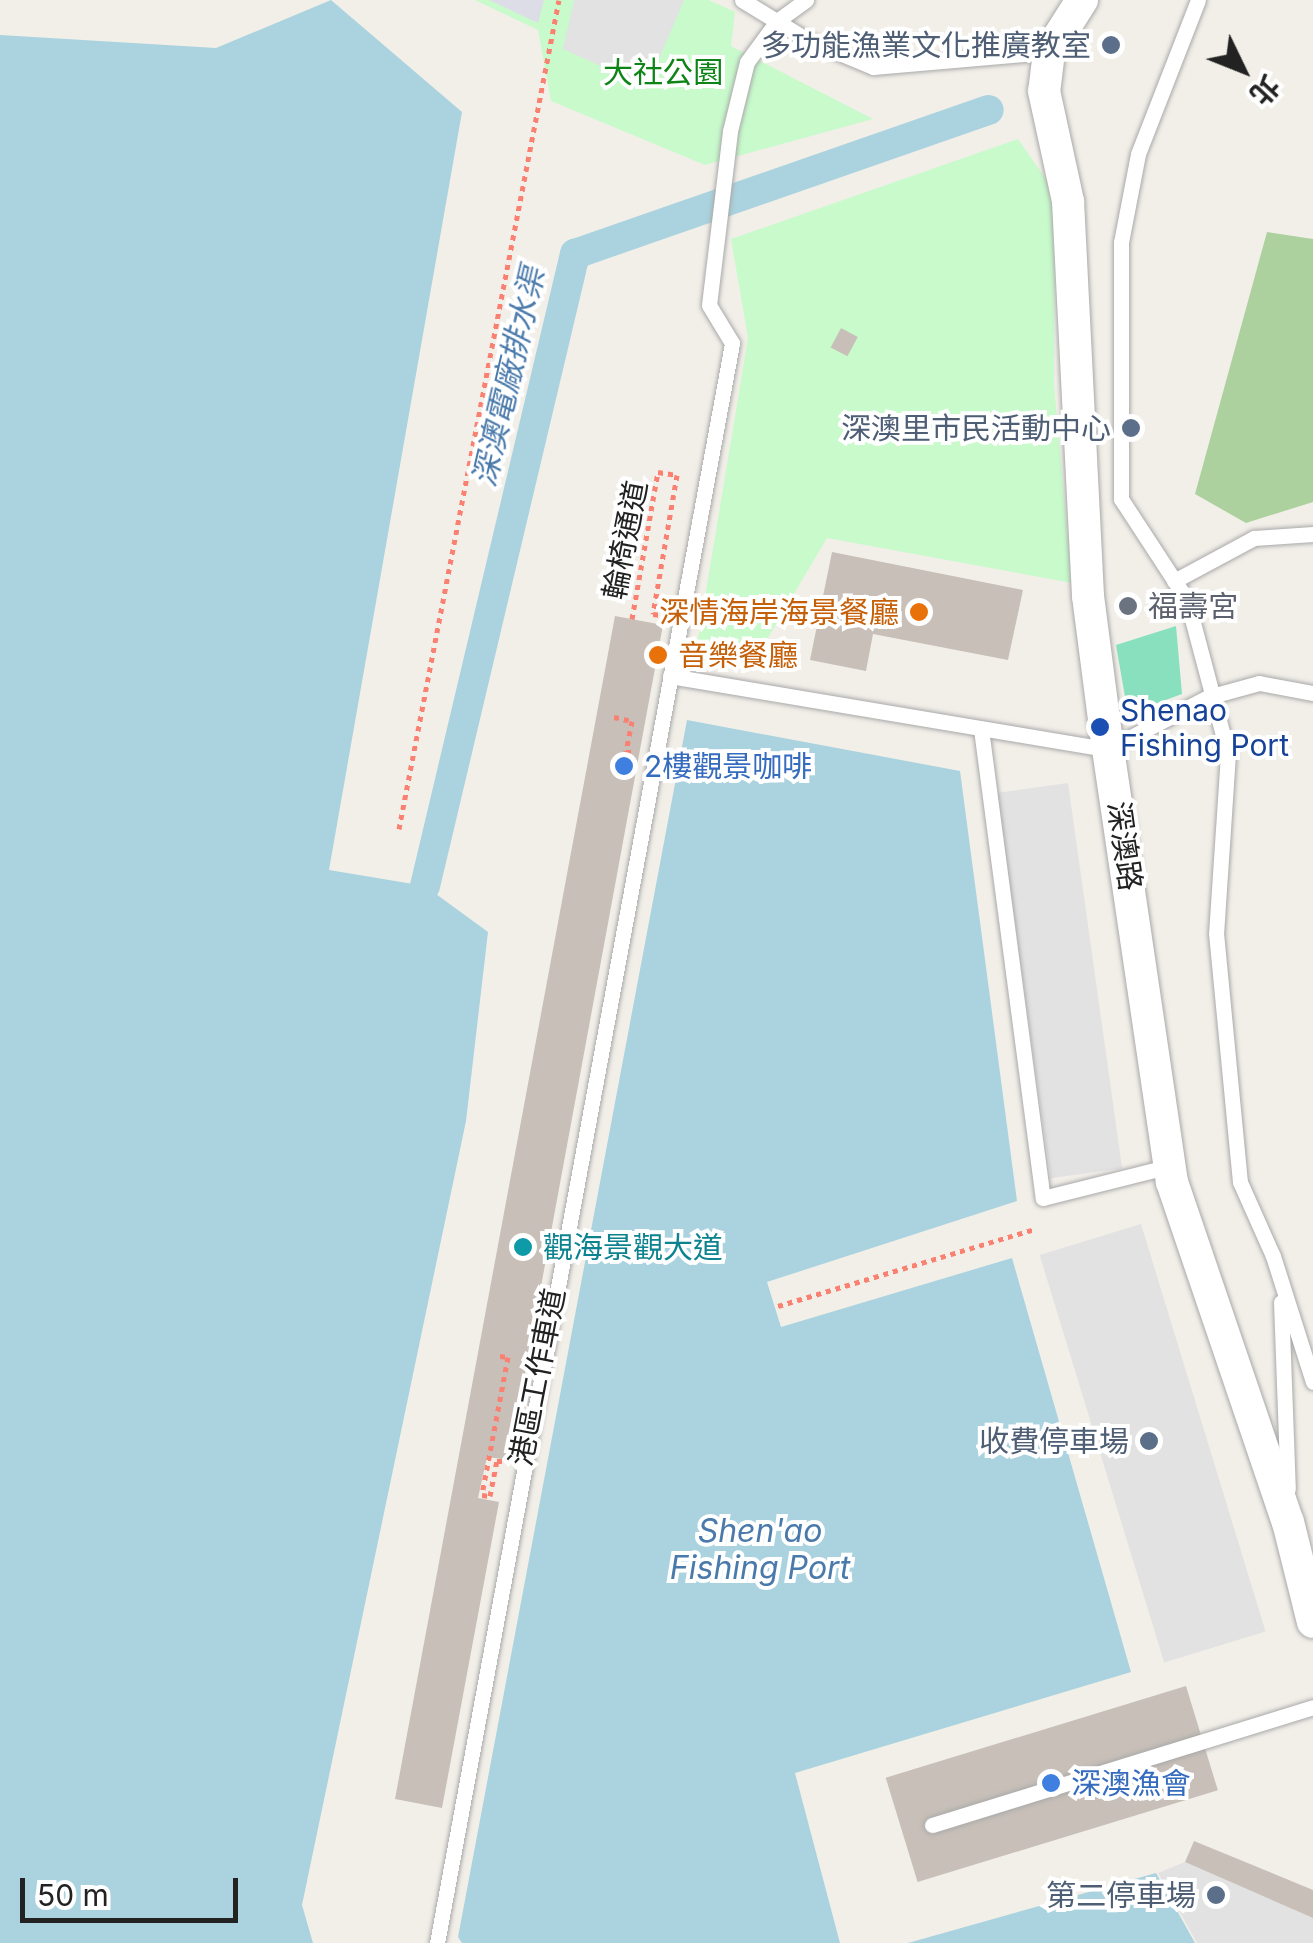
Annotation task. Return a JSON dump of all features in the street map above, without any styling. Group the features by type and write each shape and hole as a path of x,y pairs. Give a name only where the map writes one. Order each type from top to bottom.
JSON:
{"street":[{"name":"深澳路","path":"1082,0 1049,52 1044,91 1068,201 1086,576 1108,748 1170,1166 1288,1522 1313,1622"}],"lane":[{"path":"742,0 873,67 1049,52"},
{"name":"港區工作車道","path":"437,1943 732,342 709,305 711,248 730,131 746,62 778,20 806,0"},
{"path":"1198,0 1138,154 1122,242 1121,498 1174,581 1204,642 1208,697 1228,754 1216,933 1240,1182 1313,1382"},
{"path":"1174,581 1254,538 1313,534"},
{"path":"670,676 980,730 1108,748 1208,697 1259,683 1313,693"},
{"path":"980,730 1043,1198 1170,1166"},
{"path":"1280,1283 1288,1522"},
{"path":"932,1826 1313,1707"}],"path":[{"path":"399,829 559,0"},
{"name":"輪椅通道","path":"632,620 658,472 678,475 653,614 679,618"},
{"path":"614,716 632,721 626,752 636,753 642,722"},
{"path":"778,1306 1034,1229"},
{"path":"497,1461 490,1496 482,1495 508,1357 500,1356"}],"green space":[{"name":"大社公園","path":"475,0 709,0 735,12 731,46 873,119 705,165 551,101 538,30"},
{"path":"1018,139 1055,192 1054,385 1072,583 827,538 753,663 696,651 748,338 731,239"},
{"path":"1267,232 1313,239 1313,502 1246,523 1195,494"},
{"path":"1176,626 1182,694 1128,714 1116,645"}],"shaded area":[{"path":"489,0 544,0 538,23"},
{"path":"574,0 684,0 647,87 563,49"},
{"path":"1068,783 1122,1168 1051,1178 997,793"},
{"name":"收費停車場","path":"1141,1224 1266,1631 1164,1662 1040,1255"},
{"name":"第二停車場","path":"1185,1862 1313,1918 1313,1943 1197,1943 1158,1873"}],"water":[{"path":"331,0 462,112 329,870 425,886 488,932 466,1121 302,1905 313,1943 0,1943 0,35 216,48"},
{"name":"Shen'ao Fishing Port","path":"687,720 960,771 1017,1201 767,1282 781,1327 1012,1258 1131,1672 795,1773 840,1943 462,1943 458,1937"},
{"path":"1156,1873 1195,1943 908,1943"}],"building":[{"path":"841,328 858,337 847,356 831,347"},
{"name":"深情海岸海景餐廳","path":"832,552 1023,590 1008,660 873,634 866,671 810,660"},
{"name":"觀海景觀大道","path":"615,616 663,625 509,1460 487,1457 478,1498 499,1502 442,1808 395,1799"},
{"name":"深澳漁會","path":"1186,1686 1218,1790 918,1882 886,1778"},
{"path":"1194,1841 1313,1890 1313,1918 1185,1862"}],"waterway":[{"name":"深澳電廠排水渠","path":"425,886 575,254 989,110"}],"place":[{"name":"多功能漁業文化推廣教室","path":"1111,45"},
{"name":"深澳里市民活動中心","path":"1131,428"},
{"name":"福壽宮","path":"1128,606"},
{"name":"深情海岸海景餐廳","path":"919,612"},
{"name":"音樂餐廳","path":"658,655"},
{"name":"Shenao Fishing Port","path":"1100,727"},
{"name":"2樓觀景咖啡","path":"624,766"},
{"name":"觀海景觀大道","path":"523,1247"},
{"name":"收費停車場","path":"1149,1441"},
{"name":"深澳漁會","path":"1051,1783"},
{"name":"第二停車場","path":"1216,1895"}]}
